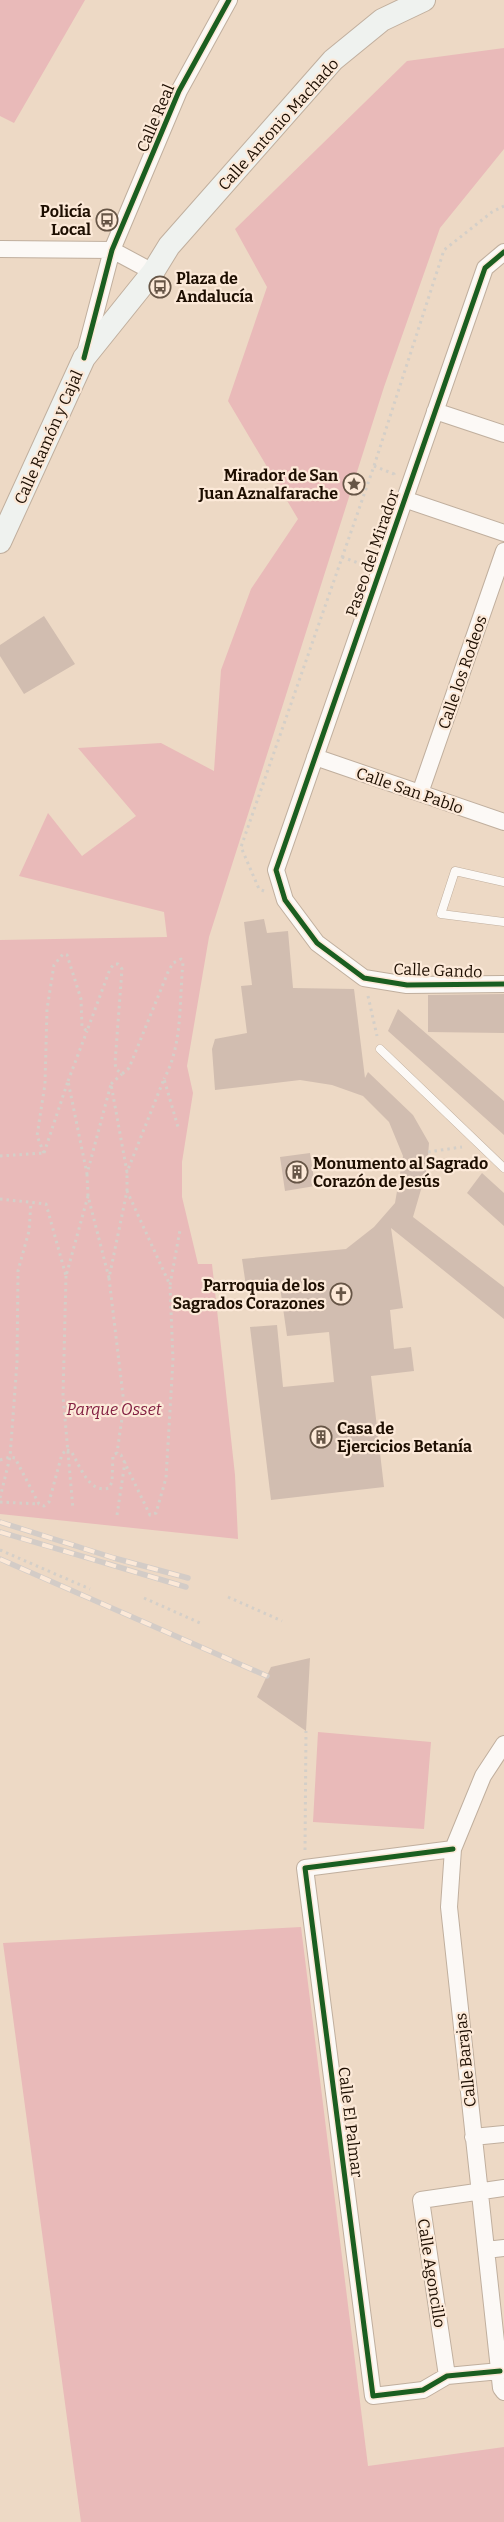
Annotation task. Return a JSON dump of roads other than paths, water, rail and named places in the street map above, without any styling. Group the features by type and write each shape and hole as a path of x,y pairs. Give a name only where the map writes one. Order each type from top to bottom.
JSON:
{"main road":[{"name":"Calle Antonio Machado","path":"154,272 169,246 334,60 382,20 424,0"},
{"path":"84,358 154,272"},
{"name":"Calle Ramón y Cajal","path":"0,542 84,358"}],"street":[{"name":"Calle Real","path":"112,250 179,91 228,0"},
{"path":"0,249 112,250 154,272"},
{"path":"84,358 112,250"},
{"name":"Paseo del Mirador","path":"276,870 485,268 504,252"},
{"path":"435,410 504,434"},
{"path":"404,499 504,533"},
{"name":"Calle los Rodeos","path":"420,793 504,552"},
{"name":"Calle San Pablo","path":"315,757 504,822"},
{"name":"Calle Gando","path":"276,870 285,900 317,943 364,978 407,984 504,984"},
{"name":"Calle Barajas","path":"503,2390 473,2137 449,1907 453,1849 483,1776 504,1744"},
{"name":"Calle El Palmar","path":"453,1849 305,1868 373,2396 423,2390 447,2376 500,2361"},
{"path":"473,2137 504,2134"},
{"path":"480,2191 504,2188"},
{"name":"Calle Agoncillo","path":"447,2376 421,2200 480,2191"},
{"path":"486,2250 504,2248"}],"lane":[{"path":"504,882 455,871 441,914 504,922"},
{"path":"380,1049 504,1168"}],"railway":[{"path":"0,1522 114,1558 188,1578"},
{"path":"0,1532 186,1587"},
{"path":"0,1559 267,1676"}],"place":[{"name":"Policía Local","path":"107,220"},
{"name":"Plaza de Andalucía","path":"160,287"},
{"name":"Mirador de San Juan Aznalfarache","path":"354,484"},
{"name":"Monumento al Sagrado Corazón de Jesús","path":"297,1172"},
{"name":"Parroquia de los Sagrados Corazones","path":"341,1294"},
{"name":"Casa de Ejercicios Betanía","path":"321,1437"}],"park label":[{"name":"Parque Osset","path":"114,1409"}]}
